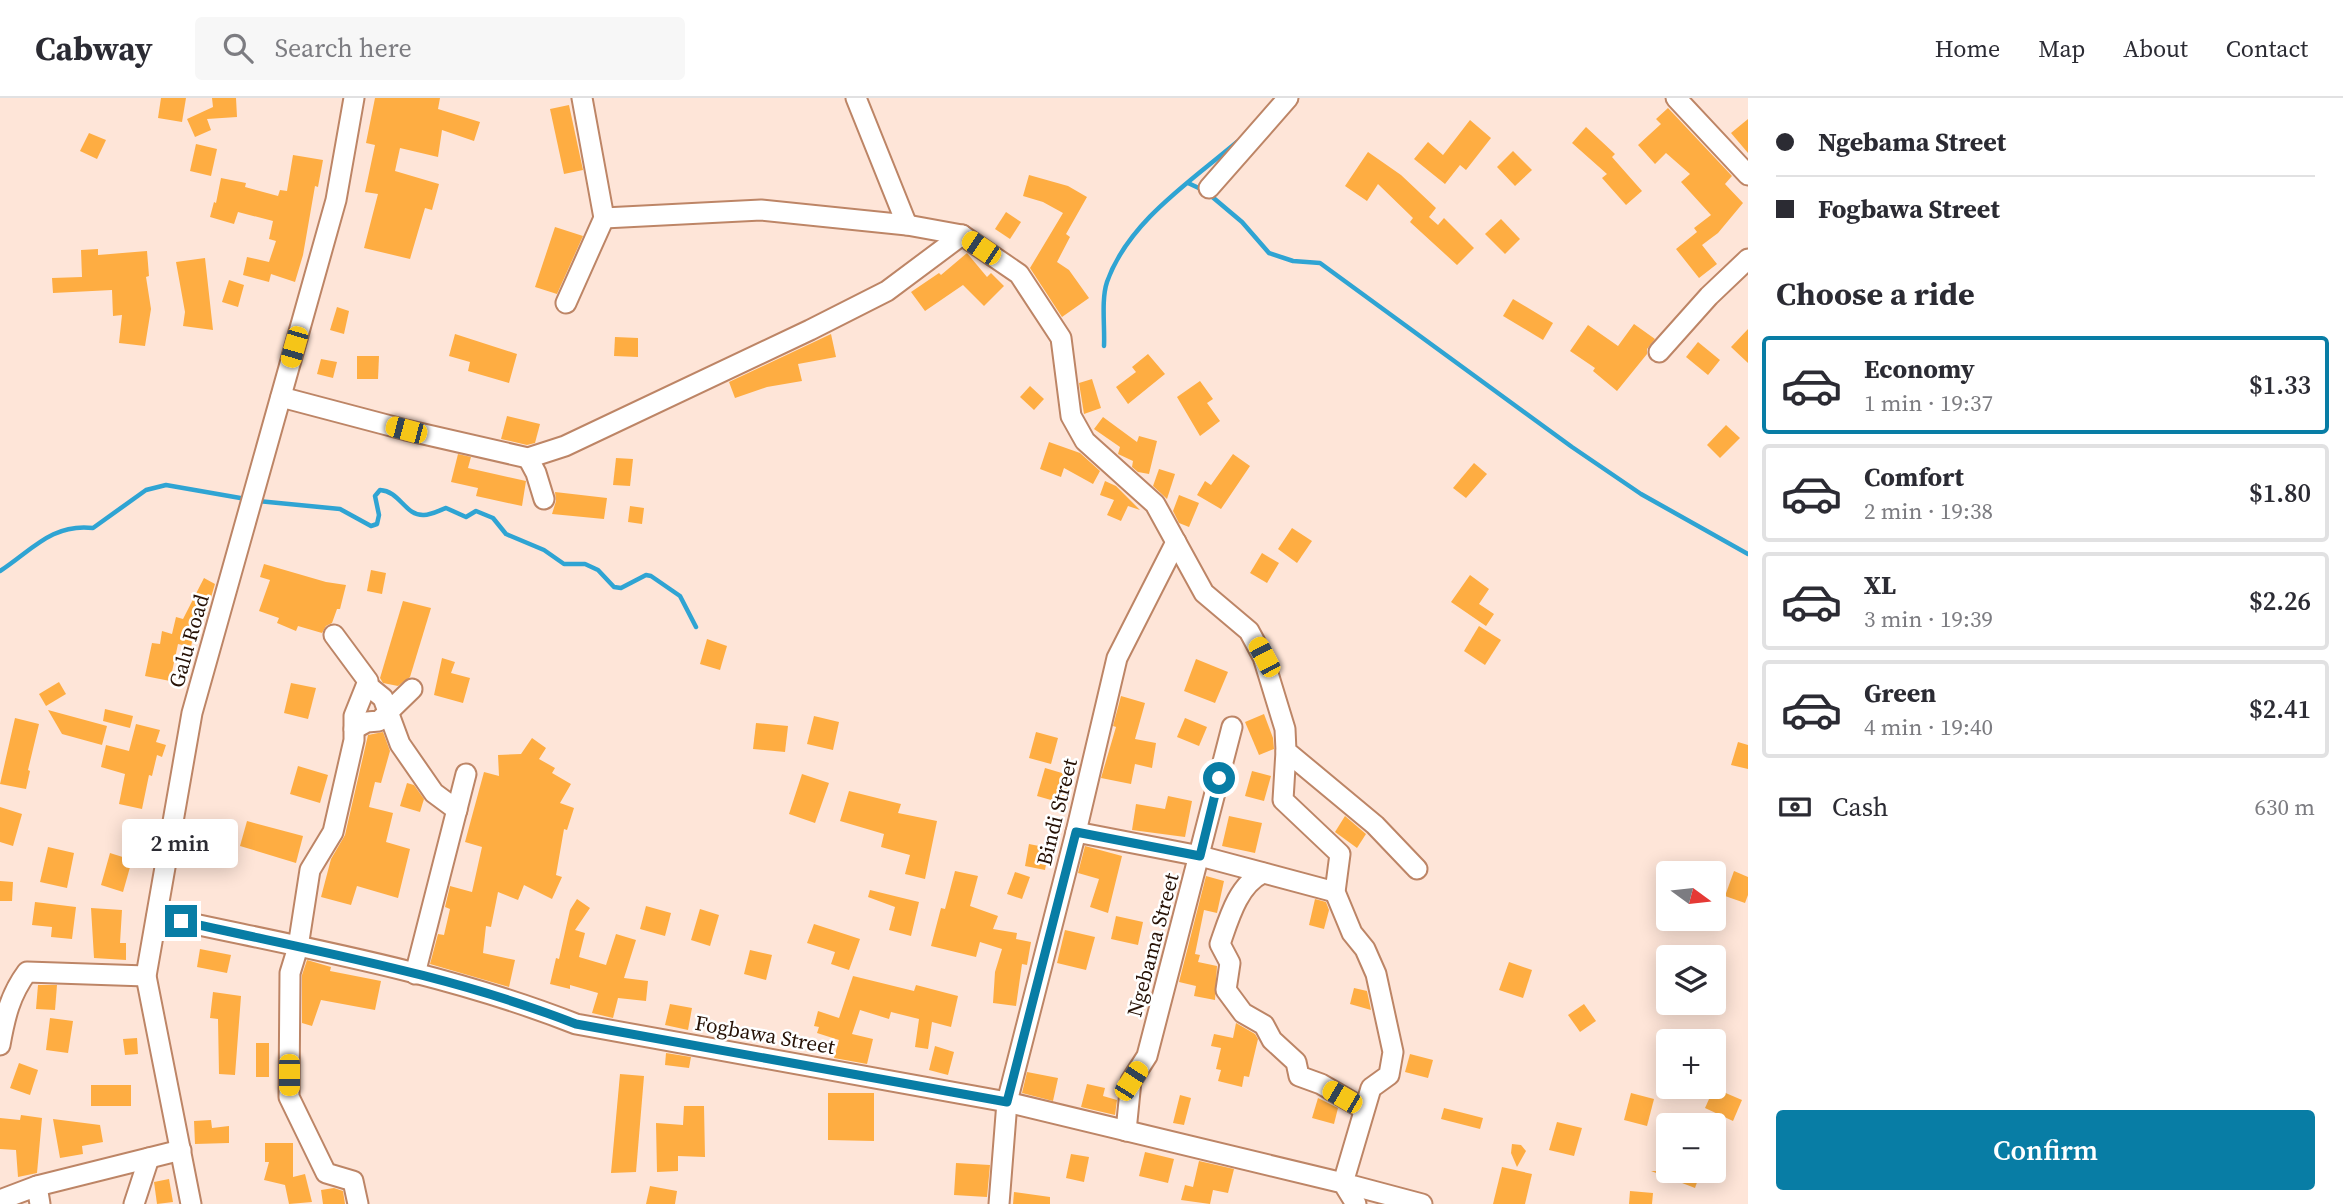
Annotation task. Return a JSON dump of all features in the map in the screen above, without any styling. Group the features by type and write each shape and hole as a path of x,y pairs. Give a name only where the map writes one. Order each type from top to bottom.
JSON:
{"street":[{"name":"Galu Road","path":"191,1204 146,976 192,713 336,200 354,98"},
{"path":"566,303 604,218 582,98"},
{"path":"856,98 907,225"},
{"path":"1209,188 1288,98"},
{"path":"1682,100 1748,175"},
{"path":"604,218 761,210 907,225 962,235 1019,274 1061,338 1071,416 1085,441 1155,504 1204,593 1250,631 1264,657 1285,729 1283,800 1340,854 1335,892 1352,933 1365,949 1376,974 1393,1052 1389,1075 1371,1088 1343,1183 1356,1204"},
{"path":"281,397 528,458 565,446 876,296 962,235"},
{"path":"1659,352 1709,296 1748,259"},
{"path":"528,458 544,499"},
{"name":"Bindi Street","path":"999,1204 1007,1102 1117,658 1176,542"},
{"path":"334,635 368,681 354,716 354,740 333,832 310,870 298,947 290,973 289,1097 326,1172 353,1181 358,1204"},
{"path":"366,685 383,698 387,715 400,744 434,793 457,810"},
{"path":"354,729 367,722 379,721 412,689"},
{"name":"Ngebama Street","path":"1126,1131 1131,1081 1147,1056 1232,727"},
{"path":"1286,751 1375,825 1417,870"},
{"path":"415,974 466,774"},
{"path":"1076,832 1200,856 1335,892"},
{"path":"1263,873 1249,880 1229,916 1220,944 1230,964 1226,990 1243,1013 1264,1025 1272,1040 1296,1062 1299,1076 1321,1084 1364,1109"},
{"name":"Fogbawa Street","path":"157,916 415,974 516,1000 576,1024 1007,1102 1422,1204"},
{"path":"0,1045 6,1010 16,986 27,972 146,976"},
{"path":"0,1200 38,1195 181,1150"},
{"path":"134,1204 149,1158"}],"building":[{"path":"161,98 186,98 182,122 158,118"},
{"path":"212,98 236,98 237,117 207,119 211,130 195,137 187,119 213,107"},
{"path":"375,98 440,98 438,109 480,122 474,141 442,130 438,157 400,148 395,171 439,184 432,210 425,208 410,259 364,248 378,194 365,192 375,145 366,143"},
{"path":"569,105 583,170 564,174 550,109"},
{"path":"1668,108 1732,176 1725,184 1743,203 1718,233 1702,245 1717,264 1699,278 1676,249 1697,232 1694,228 1711,215 1681,182 1690,174 1666,153 1655,164 1638,145 1661,124 1656,119"},
{"path":"1748,119 1748,153 1731,133"},
{"path":"1470,120 1491,138 1466,170 1460,165 1445,184 1414,159 1428,142 1443,155"},
{"path":"1586,127 1615,154 1612,157 1642,191 1626,205 1602,178 1607,174 1572,143"},
{"path":"89,133 106,140 97,159 80,151"},
{"path":"196,144 217,149 211,176 190,171"},
{"path":"1513,151 1532,170 1515,186 1497,167"},
{"path":"1368,152 1401,175 1436,208 1429,217 1438,225 1444,218 1474,248 1457,265 1410,222 1413,218 1378,184 1367,201 1345,186"},
{"path":"293,155 323,160 295,282 271,274 269,282 243,275 247,257 269,262 276,241 269,239 273,221 238,212 234,224 210,217 221,178 246,183 245,187 278,196 280,190 287,191"},
{"path":"1029,175 1068,186 1087,197 1066,234 1070,237 1057,262 1069,270 1089,298 1062,317 1030,268 1063,213 1043,202 1023,196"},
{"path":"1006,212 1021,222 1010,239 995,229"},
{"path":"1501,219 1520,239 1505,254 1485,234"},
{"path":"555,227 583,236 557,294 535,287"},
{"path":"98,249 98,255 147,251 149,276 146,277 151,309 145,346 119,343 122,315 113,316 112,290 53,293 52,278 82,277 81,250"},
{"path":"967,253 987,277 991,273 1004,286 984,306 963,285 925,311 911,292 939,273 941,275"},
{"path":"205,258 213,330 183,326 185,312 176,262"},
{"path":"229,280 244,285 238,307 222,302"},
{"path":"1513,299 1553,323 1543,340 1503,316"},
{"path":"337,307 349,311 344,334 330,330"},
{"path":"1634,324 1655,339 1647,349 1647,354 1617,391 1593,371 1595,368 1570,351 1588,325 1618,346"},
{"path":"1748,329 1748,363 1731,347"},
{"path":"455,334 517,354 509,383 468,371 470,362 449,356"},
{"path":"831,334 836,357 798,364 802,381 767,387 735,398 729,382"},
{"path":"615,337 638,338 638,357 614,356"},
{"path":"1698,342 1720,360 1708,375 1686,357"},
{"path":"1148,354 1165,374 1128,404 1116,387 1136,372 1132,367"},
{"path":"357,356 379,356 378,379 357,379"},
{"path":"321,359 337,362 333,378 317,374"},
{"path":"1092,379 1101,408 1084,414 1079,383"},
{"path":"1200,381 1213,399 1207,403 1220,421 1200,436 1177,397"},
{"path":"1030,386 1044,399 1034,410 1020,397"},
{"path":"507,416 540,424 535,443 527,445 501,439"},
{"path":"1103,417 1137,442 1139,436 1157,441 1149,474 1138,472 1132,467 1133,461 1118,454 1120,447 1094,429"},
{"path":"1726,425 1740,438 1720,458 1707,445"},
{"path":"1049,442 1080,453 1100,471 1093,484 1064,468 1061,477 1040,469"},
{"path":"458,454 471,457 468,468 526,481 522,506 476,496 478,488 451,482"},
{"path":"1233,454 1250,466 1221,509 1197,495 1205,481 1211,485"},
{"path":"616,458 633,459 630,486 613,485"},
{"path":"1474,463 1487,474 1466,498 1453,488"},
{"path":"1159,469 1175,474 1167,499 1153,486"},
{"path":"1105,481 1116,486 1140,510 1128,506 1121,521 1107,515 1114,500 1100,495"},
{"path":"555,492 607,498 604,519 552,514 556,501"},
{"path":"1179,495 1199,503 1189,527 1179,523 1173,511"},
{"path":"630,506 644,508 642,524 628,522"},
{"path":"1292,528 1312,541 1297,563 1278,549"},
{"path":"1262,553 1279,563 1267,583 1250,573"},
{"path":"264,564 346,585 340,609 337,609 332,623 326,626 322,633 298,626 296,631 277,623 279,618 259,611 270,580 260,577"},
{"path":"371,570 386,573 382,594 367,591"},
{"path":"1470,575 1489,589 1479,604 1494,614 1486,626 1451,602"},
{"path":"204,578 215,584 206,614 198,610 191,647 178,644 170,681 145,676 152,643 160,644 162,631 172,634 176,617 183,619"},
{"path":"403,601 431,608 410,677 398,686 383,683 380,678"},
{"path":"1479,626 1501,640 1485,665 1464,651"},
{"path":"707,639 727,646 720,670 700,664"},
{"path":"442,658 455,662 451,673 470,678 463,703 434,695"},
{"path":"1196,659 1228,672 1215,703 1184,691"},
{"path":"59,682 66,694 46,706 39,694"},
{"path":"291,683 316,688 308,719 284,713"},
{"path":"1121,696 1145,703 1135,739 1156,743 1152,768 1135,764 1131,784 1101,778 1116,727 1113,726"},
{"path":"105,709 133,716 130,728 103,721"},
{"path":"48,710 107,726 102,745 62,734"},
{"path":"1264,714 1274,749 1259,755 1245,722"},
{"path":"814,716 839,722 833,750 807,744"},
{"path":"15,718 39,724 26,789 0,784"},
{"path":"1185,718 1207,727 1199,746 1177,737"},
{"path":"756,723 788,726 785,752 753,749"},
{"path":"136,724 160,730 156,742 166,745 162,757 157,755 152,776 149,775 142,809 119,804 125,774 101,767 106,745 129,751"},
{"path":"383,732 390,751 381,783 375,782 369,807 393,813 386,842 410,849 398,898 357,886 351,905 321,897 331,859 345,835 368,735"},
{"path":"1036,732 1058,738 1051,764 1029,758"},
{"path":"532,738 546,748 539,759 555,768 552,773 571,784 560,803 574,808 567,830 564,829 556,875 562,877 552,899 524,885 518,900 498,892 491,927 486,926 483,953 515,960 509,987 430,964 438,934 444,935 450,909 445,907 450,886 472,892 482,847 465,842 484,772 499,776 498,755 521,754"},
{"path":"1738,742 1748,745 1748,769 1731,765"},
{"path":"298,766 328,775 320,803 290,794"},
{"path":"1045,768 1072,776 1065,804 1037,796"},
{"path":"1252,771 1271,776 1264,801 1245,796"},
{"path":"802,774 829,783 815,823 789,814"},
{"path":"407,783 414,785 424,799 420,812 400,806"},
{"path":"849,791 901,804 898,813 937,821 925,879 905,874 910,855 881,847 884,834 840,821"},
{"path":"1168,796 1192,801 1185,837 1132,830 1136,804 1165,809"},
{"path":"0,807 22,814 13,846 0,842"},
{"path":"1229,816 1262,823 1255,853 1222,846"},
{"path":"1345,816 1366,834 1357,848 1335,832"},
{"path":"247,821 303,836 296,863 240,846"},
{"path":"1029,844 1049,848 1045,870 1025,866"},
{"path":"1085,846 1122,856 1108,913 1090,907 1099,879 1078,873"},
{"path":"48,847 74,853 67,888 40,882"},
{"path":"110,853 132,860 123,892 101,885"},
{"path":"955,871 978,876 970,906 998,916 993,929 1017,933 1016,939 1031,942 1027,965 1022,964 1016,1006 993,1003 995,972 1002,949 980,942 976,957 931,946"},
{"path":"1734,871 1748,877 1745,903 1726,896"},
{"path":"1015,872 1030,877 1022,899 1007,894"},
{"path":"1206,876 1224,881 1217,913 1204,910 1195,954 1200,955 1198,962 1217,966 1215,1000 1194,996 1196,986 1179,982"},
{"path":"0,881 13,882 12,901 0,901"},
{"path":"870,890 919,902 911,936 889,930 895,907 868,897"},
{"path":"577,899 590,908 575,930 585,933 579,957 606,965 616,934 636,940 624,978 648,981 646,1001 618,998 613,1018 592,1013 598,993 570,985 570,989 550,984 556,958 559,959 570,910"},
{"path":"1315,899 1326,902 1329,910 1324,929 1309,925"},
{"path":"35,902 76,907 72,939 51,937 52,927 32,925"},
{"path":"646,906 671,913 665,936 640,929"},
{"path":"91,908 122,910 120,943 126,943 126,960 94,958"},
{"path":"700,909 719,915 710,946 691,940"},
{"path":"1116,916 1143,922 1138,945 1111,939"},
{"path":"814,924 860,939 849,970 831,964 835,952 807,943"},
{"path":"1065,930 1095,937 1086,970 1057,963"},
{"path":"200,949 231,955 227,973 197,967"},
{"path":"750,950 772,955 766,980 744,974"},
{"path":"307,960 331,967 330,971 381,981 375,1010 321,1000 312,1026 302,1023 302,975"},
{"path":"1509,962 1532,970 1523,998 1499,990"},
{"path":"853,976 914,991 916,985 958,996 951,1027 932,1022 928,1049 915,1047 919,1019 891,1012 889,1019 860,1010 852,1034 873,1039 867,1064 834,1058 839,1040 817,1033 819,1027 814,1026 818,1011 839,1018"},
{"path":"38,985 57,985 55,1010 36,1009"},
{"path":"1354,988 1367,991 1371,1010 1350,1004"},
{"path":"213,992 241,996 235,1075 219,1074 218,1019 210,1018"},
{"path":"670,1004 692,1008 688,1030 665,1025"},
{"path":"1584,1004 1596,1021 1580,1032 1568,1015"},
{"path":"50,1018 73,1021 68,1053 46,1050"},
{"path":"1236,1023 1255,1034 1258,1039 1249,1077 1244,1076 1242,1087 1218,1081 1221,1070 1216,1069 1221,1048 1211,1046 1214,1034 1233,1038"},
{"path":"137,1038 138,1054 125,1055 123,1039"},
{"path":"256,1043 269,1043 269,1077 256,1077"},
{"path":"935,1046 954,1052 948,1075 929,1070"},
{"path":"666,1053 691,1057 689,1068 665,1065"},
{"path":"1410,1054 1433,1060 1428,1078 1405,1072"},
{"path":"19,1063 38,1070 30,1095 10,1088"},
{"path":"1027,1072 1058,1078 1053,1101 1022,1093"},
{"path":"620,1074 644,1076 636,1172 611,1173"},
{"path":"1087,1084 1105,1088 1103,1096 1117,1100 1115,1115 1081,1107"},
{"path":"91,1085 131,1085 131,1106 91,1106"},
{"path":"828,1093 874,1093 874,1141 828,1140"},
{"path":"1631,1093 1654,1099 1647,1126 1624,1120"},
{"path":"1726,1093 1742,1100 1733,1121 1726,1118 1726,1113 1716,1113 1705,1108 1709,1099 1726,1099"},
{"path":"1180,1095 1191,1098 1184,1125 1173,1123"},
{"path":"1318,1098 1338,1108 1334,1124 1312,1118"},
{"path":"684,1106 704,1106 705,1157 678,1156 678,1171 657,1172 656,1123 683,1125"},
{"path":"1444,1108 1483,1118 1480,1129 1441,1119"},
{"path":"21,1115 42,1118 37,1173 18,1177 16,1150 0,1149 0,1118 20,1120"},
{"path":"53,1119 100,1125 103,1142 82,1146 83,1154 60,1158"},
{"path":"211,1120 212,1128 229,1126 229,1143 195,1144 194,1121"},
{"path":"1557,1122 1582,1128 1574,1156 1549,1150"},
{"path":"265,1143 293,1143 293,1177 305,1174 312,1202 289,1204 285,1185 264,1180 269,1162 265,1162"},
{"path":"1512,1144 1521,1145 1526,1151 1517,1167 1511,1153"},
{"path":"1145,1152 1174,1159 1168,1183 1139,1176"},
{"path":"1071,1154 1089,1157 1084,1182 1066,1178"},
{"path":"1199,1161 1234,1169 1228,1193 1213,1190 1210,1204 1181,1200 1185,1185 1193,1187"},
{"path":"956,1163 990,1165 987,1197 954,1195"},
{"path":"1502,1167 1532,1174 1525,1204 1493,1204"},
{"path":"169,1179 173,1202 157,1204 154,1182"},
{"path":"1682,1183 1697,1183 1695,1188"},
{"path":"650,1186 677,1191 675,1204 646,1204"},
{"path":"334,1188 343,1191 345,1204 323,1204 321,1190"},
{"path":"1630,1191 1653,1193 1652,1204 1629,1204"},
{"path":"1014,1192 1050,1197 1050,1204 1013,1204"}],"waterway":[{"path":"1104,346 1105,289 1117,260 1130,240 1163,204 1237,142"},
{"path":"1188,183 1203,190"},
{"path":"1210,195 1242,222 1269,253 1293,261 1320,263 1572,447 1641,494 1748,554"},
{"path":"0,571 54,534 66,530 93,528 146,490 166,485 246,499"},
{"path":"258,501 340,509 371,526 377,524 379,515 375,496 380,490 393,494 417,514 430,514 446,508 466,517 476,511 493,518 506,534 544,550 564,564 585,564 598,570 614,587 621,588 646,575 651,576 680,596 696,627"}],"route":[{"path":"181,921 415,974 516,1000 576,1024 1007,1102 1076,832 1200,856 1219,778"}]}
